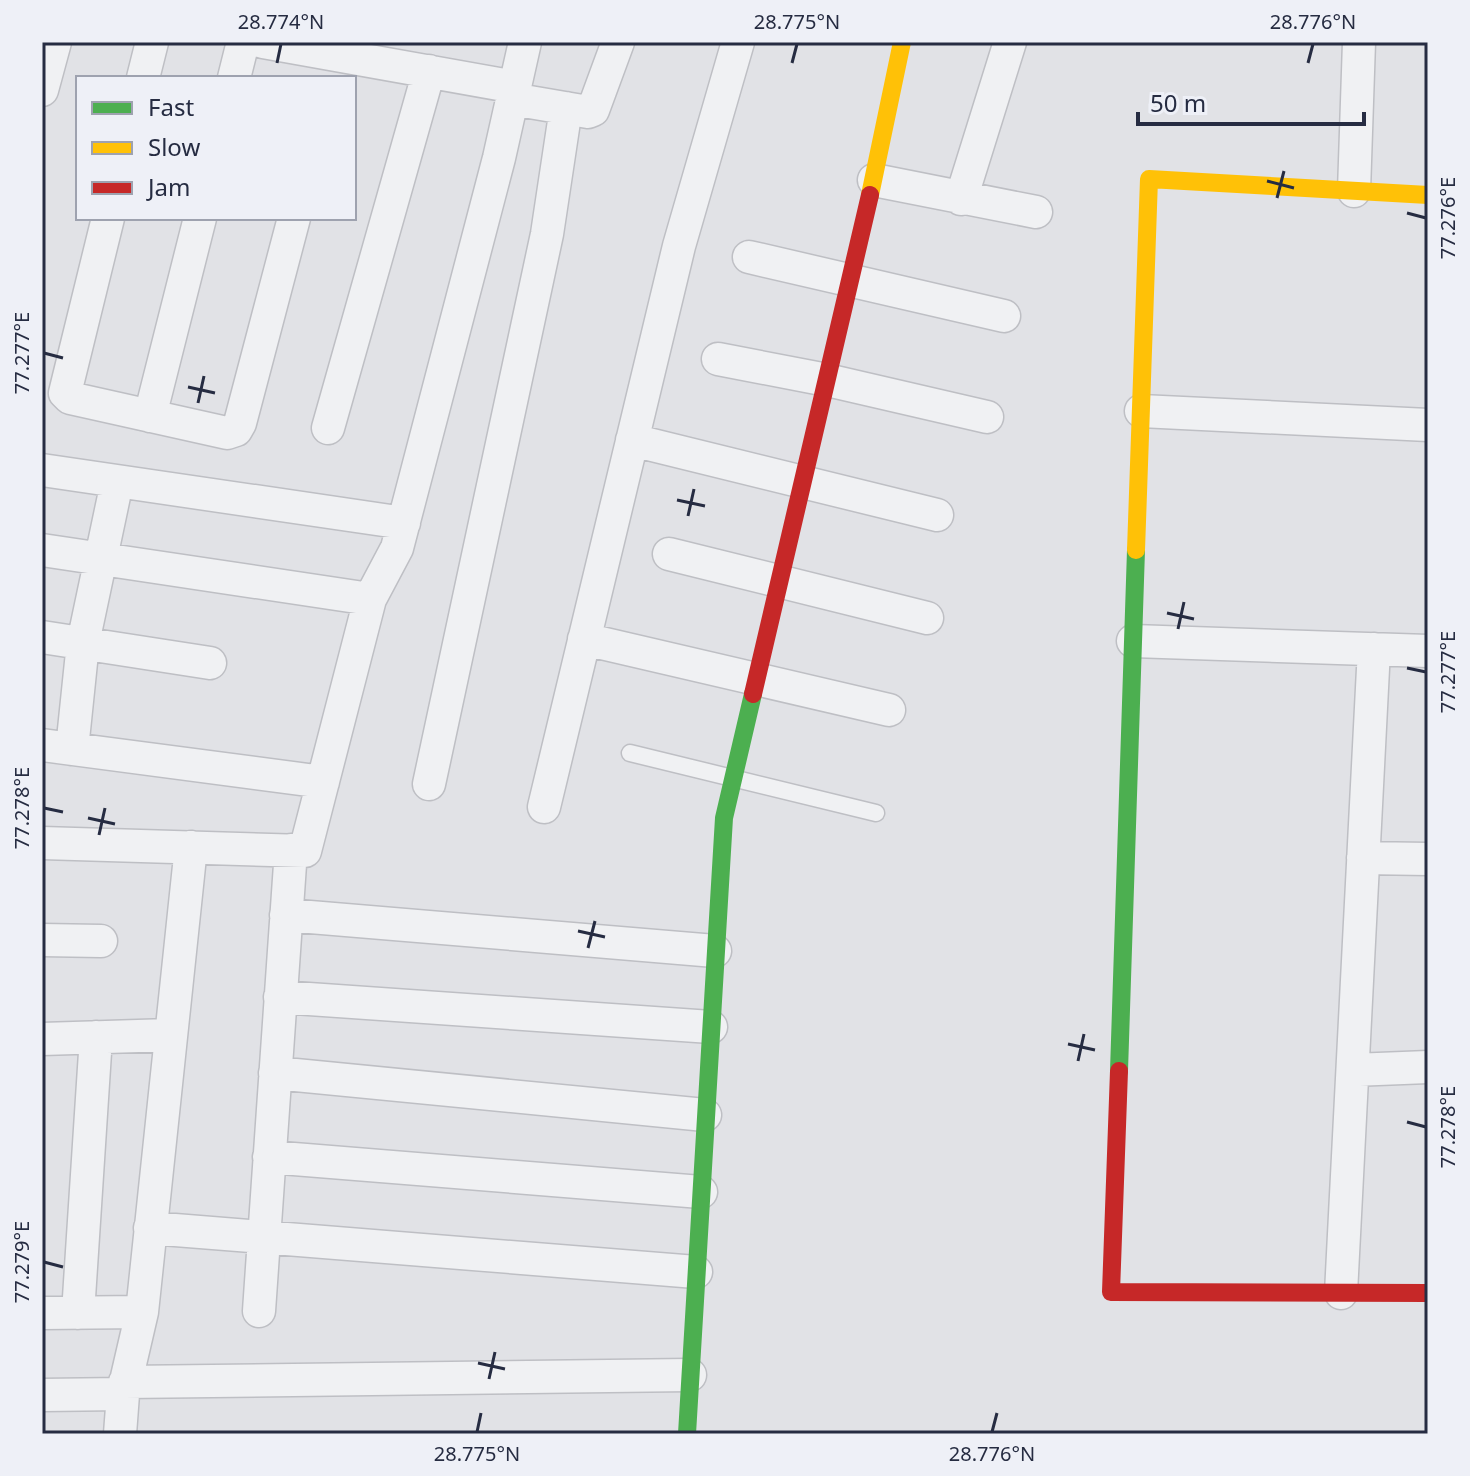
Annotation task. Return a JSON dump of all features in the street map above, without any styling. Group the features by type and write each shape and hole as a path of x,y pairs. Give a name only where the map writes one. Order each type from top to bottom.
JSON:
{"street":[{"path":"42,90 55,42"},
{"path":"144,76 152,42"},
{"path":"234,76 243,42"},
{"path":"263,42 336,58 429,71 588,112 595,110 618,42"},
{"path":"42,843 305,851 370,599 397,548 404,523 525,42"},
{"path":"544,807 679,246 738,42"},
{"path":"687,1434 724,818 874,180 902,42"},
{"path":"961,199 1010,42"},
{"path":"1354,191 1359,42"},
{"path":"328,428 429,71"},
{"path":"429,784 547,234 566,108"},
{"path":"1428,195 1149,179 1111,1292 1428,1293"},
{"path":"874,180 1036,212"},
{"path":"108,220 65,393 70,398 227,433 236,430 240,423 293,220"},
{"path":"150,416 199,220"},
{"path":"749,257 1004,316"},
{"path":"718,359 827,380 987,417"},
{"path":"1141,411 1428,425"},
{"path":"632,440 937,515"},
{"path":"42,470 404,523"},
{"path":"117,482 57,747 323,782"},
{"path":"42,550 370,599"},
{"path":"669,554 927,618"},
{"path":"42,637 210,663"},
{"path":"584,639 889,710"},
{"path":"1133,641 1428,651"},
{"path":"1341,1293 1374,649"},
{"path":"120,1434 124,1388 142,1312 191,847"},
{"path":"259,1311 291,850"},
{"path":"1363,858 1428,859"},
{"path":"286,915 715,951"},
{"path":"42,940 101,941"},
{"path":"280,997 711,1027"},
{"path":"42,1039 170,1035"},
{"path":"78,1313 96,1037"},
{"path":"1353,1070 1428,1067"},
{"path":"275,1073 705,1115"},
{"path":"269,1157 701,1192"},
{"path":"150,1228 696,1272"},
{"path":"42,1313 142,1312"},
{"path":"42,1395 124,1388 690,1375"}],"lane":[{"path":"630,753 876,813"}],"traffic: fast":[{"path":"1119,1071 1136,550"},
{"path":"687,1434 724,818 753,694"}],"traffic: slow":[{"path":"870,195 902,42"},
{"path":"1136,550 1149,179 1428,195"}],"traffic: jam":[{"path":"753,694 870,195"},
{"path":"1119,1071 1111,1292 1428,1293"}]}
